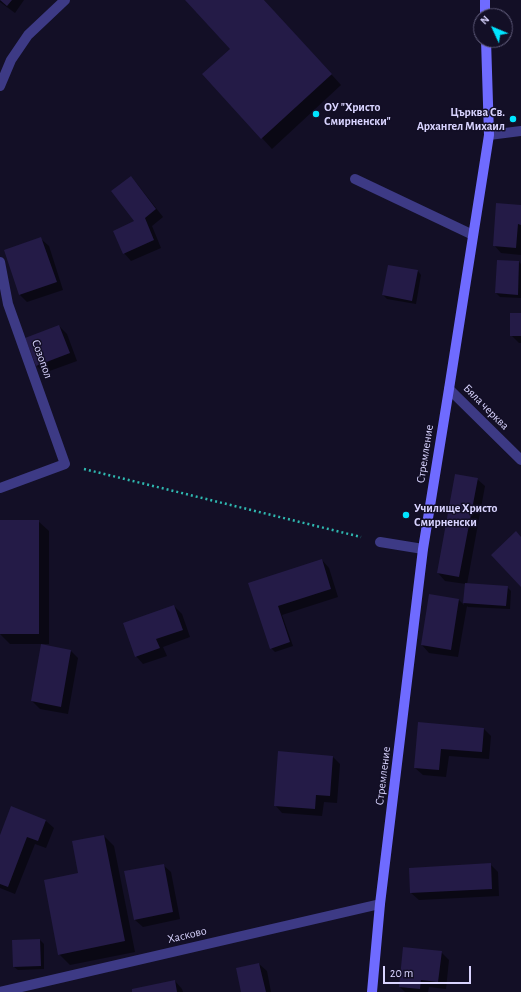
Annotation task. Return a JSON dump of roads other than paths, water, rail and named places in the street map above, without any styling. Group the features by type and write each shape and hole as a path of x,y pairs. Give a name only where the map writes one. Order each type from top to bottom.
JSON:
{"street":[{"path":"0,86 11,60 28,35 65,0"},
{"name":"Стремление","path":"372,992 380,904 423,549 488,135 486,48"},
{"path":"488,135 521,131"},
{"path":"355,180 473,235"},
{"name":"Созопол","path":"0,262 8,304 66,464 0,488"},
{"name":"Бяла черква","path":"449,389 521,460"},
{"path":"380,542 423,549"},
{"name":"Хасково","path":"0,992 380,904"}],"place":[{"name":"ОУ \"Христо Смирненски\"","path":"316,114"},
{"name":"Църква Св. Архангел Михаил","path":"513,119"},
{"name":"Училище Христо Смирненски","path":"406,515"}]}
